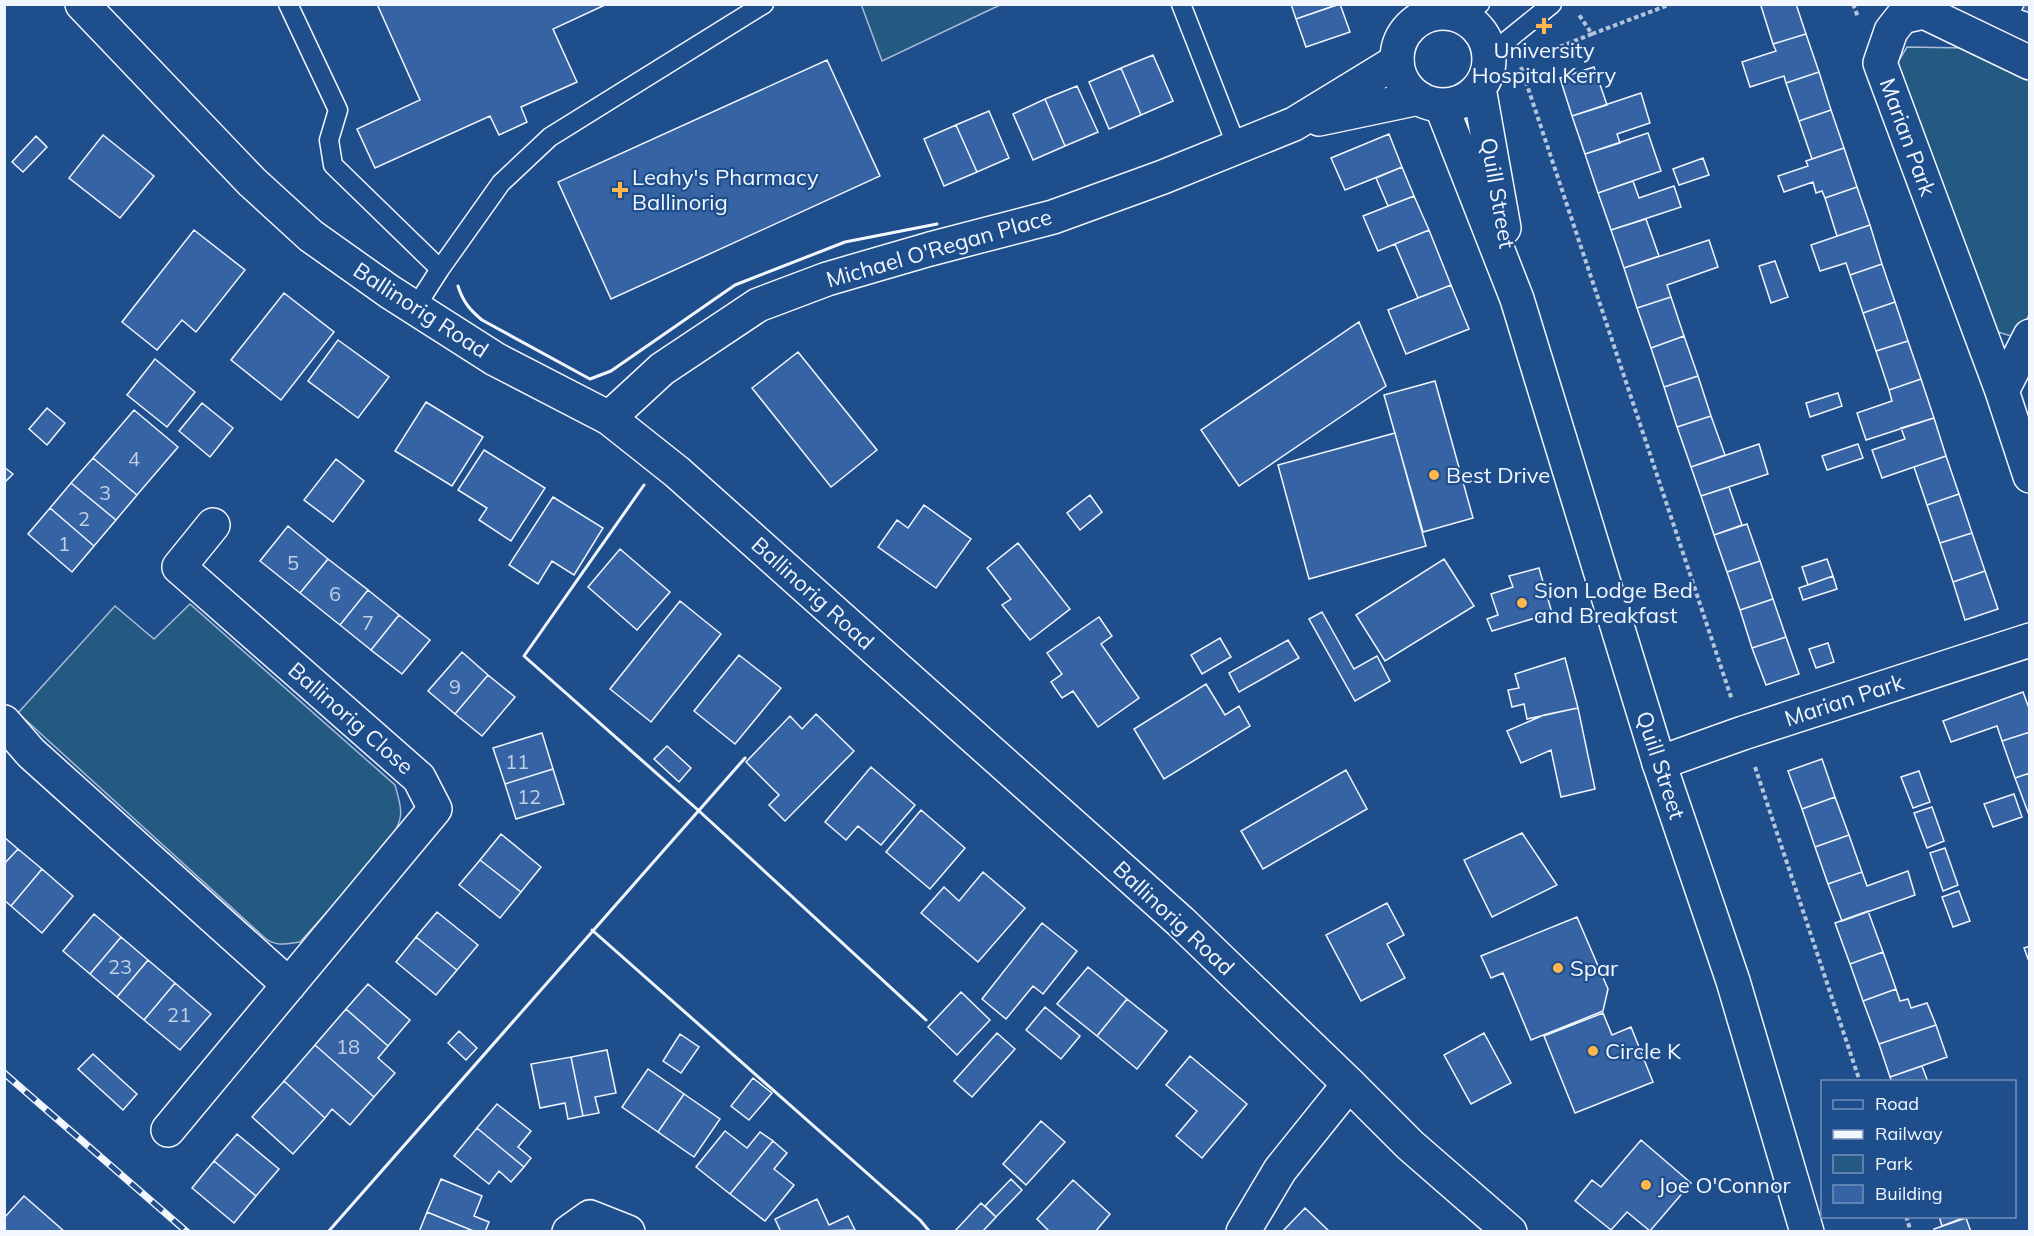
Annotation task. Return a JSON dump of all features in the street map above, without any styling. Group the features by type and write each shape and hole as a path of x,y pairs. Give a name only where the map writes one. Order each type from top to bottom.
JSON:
{"street":[{"name":"Ballinorig Road","path":"82,4 252,182 311,236 415,308 495,359 609,418 677,472 1181,922 1410,1145 1510,1232"},
{"path":"1294,124 1430,101 1461,101 1479,88 1487,74 1504,58 1471,22 1441,11 1401,41 1397,61 1404,82 1410,91 1430,101"},
{"name":"Marian Park","path":"2030,63 1924,12 1902,17 1891,31 1880,63 2002,391 2030,476"},
{"path":"1294,124 1397,61"},
{"name":"Quill Street","path":"1479,88 1517,299"},
{"name":"Quill Street","path":"1430,101 1517,299 1659,763 1733,981 1807,1232"},
{"name":"Michael O'Regan Place","path":"609,418 662,369 758,305 838,275 1053,217 1163,177 1294,124"},
{"path":"2002,391 2030,336"},
{"name":"Ballinorig Close","path":"168,1130 435,809 419,778 179,567 213,525"},
{"name":"Marian Park","path":"1659,763 1743,733 2030,640"},
{"path":"4,723 31,753 289,985"},
{"path":"1243,1232 1280,1170 1349,1084"},
{"path":"568,1232 590,1217 628,1232"}],"lane":[{"path":"288,4 338,110 329,140 333,165 440,269"},
{"path":"415,308 501,183 550,137 764,4"},
{"path":"1181,4 1237,147"},
{"path":"1504,58 1552,4"}],"path":[{"path":"1530,58 1671,4"},
{"path":"1574,8 1592,34"},
{"path":"1504,58 1743,733 1859,1080"}],"green space":[{"path":"861,4 1000,4 1000,5 882,61"},
{"path":"1907,47 1966,48 2029,77 2029,314 2023,329 2011,336 1998,332 1988,321 1895,67"},
{"path":"190,604 395,785 401,815 389,843 300,942 277,944 265,938 18,713 115,606 154,639"}],"building":[{"path":"377,4 607,4 553,29 577,82 521,107 527,122 499,135 490,116 375,168 357,129 420,100"},
{"path":"1291,4 1339,4 1296,19"},
{"path":"1340,4 1350,32 1306,47 1296,19"},
{"path":"1796,4 1806,34 1773,44 1761,6"},
{"path":"2025,4 2030,4 2030,13 2022,10"},
{"path":"1806,34 1819,72 1786,83 1784,76 1750,87 1742,62 1776,51 1773,44"},
{"path":"1153,55 1173,101 1141,115 1121,68"},
{"path":"827,60 880,176 611,299 558,182"},
{"path":"1594,67 1607,105 1572,116 1560,78"},
{"path":"1121,68 1141,115 1109,129 1089,82"},
{"path":"1819,72 1831,110 1799,121 1786,83"},
{"path":"1077,86 1098,132 1065,146 1045,99"},
{"path":"1641,93 1650,123 1617,134 1620,143 1585,154 1572,116"},
{"path":"1045,99 1065,146 1033,160 1013,114"},
{"path":"1831,110 1844,148 1812,159 1799,121"},
{"path":"989,111 1009,158 977,172 956,125"},
{"path":"956,125 977,172 944,186 924,139"},
{"path":"1648,133 1661,171 1598,193 1585,154"},
{"path":"1389,134 1402,167 1345,190 1331,158"},
{"path":"103,135 154,176 120,218 69,178"},
{"path":"36,136 47,147 23,172 12,162"},
{"path":"1844,148 1857,187 1825,198 1822,191 1816,193 1813,182 1784,192 1778,176 1808,166 1806,161"},
{"path":"1703,158 1709,175 1679,185 1673,169"},
{"path":"1402,167 1414,196 1388,206 1376,178"},
{"path":"1633,181 1639,198 1674,186 1681,207 1611,230 1598,193"},
{"path":"1857,187 1870,225 1837,236 1825,198"},
{"path":"1414,196 1429,230 1378,251 1363,216"},
{"path":"1646,219 1659,256 1624,268 1611,230"},
{"path":"1870,225 1882,264 1850,275 1846,263 1820,271 1811,245"},
{"path":"194,230 245,270 196,332 182,320 157,350 122,322"},
{"path":"1429,230 1451,285 1418,298 1395,244"},
{"path":"1709,240 1718,267 1667,285 1671,297 1637,308 1624,268"},
{"path":"1775,261 1788,297 1771,303 1759,266"},
{"path":"1882,264 1895,302 1863,313 1850,275"},
{"path":"1451,285 1469,329 1406,354 1388,310"},
{"path":"284,293 334,332 281,400 231,360"},
{"path":"1671,297 1684,336 1651,348 1637,308"},
{"path":"1895,302 1908,341 1876,351 1863,313"},
{"path":"1359,322 1386,386 1239,486 1201,430"},
{"path":"1684,336 1698,376 1664,387 1651,348"},
{"path":"338,340 389,377 358,418 308,381"},
{"path":"1908,341 1921,379 1889,390 1876,351"},
{"path":"798,352 877,450 831,487 752,388"},
{"path":"155,359 195,392 167,427 127,395"},
{"path":"1698,376 1711,416 1677,427 1664,387"},
{"path":"1921,379 1934,418 1866,440 1857,413 1892,401 1889,390"},
{"name":"Best Drive","path":"1435,381 1473,518 1423,532 1384,395"},
{"path":"1838,393 1842,406 1810,417 1806,403"},
{"path":"426,402 483,437 452,486 395,451"},
{"path":"202,403 233,428 210,457 179,431"},
{"path":"47,408 65,423 47,445 29,429"},
{"path":"134,410 178,447 137,495 93,458"},
{"path":"1711,416 1725,455 1691,467 1677,427"},
{"path":"1934,418 1946,456 1882,478 1872,450 1905,439 1901,428"},
{"path":"1395,433 1426,546 1309,579 1278,465"},
{"path":"1759,444 1768,474 1701,496 1691,467"},
{"path":"1858,444 1863,458 1827,470 1822,456"},
{"path":"484,450 545,488 511,541 479,520 487,508 458,490"},
{"path":"1946,456 1959,494 1927,505 1914,467"},
{"path":"93,458 137,495 116,520 71,483"},
{"path":"336,459 364,481 333,522 304,500"},
{"path":"4,467 13,474 4,483"},
{"path":"71,483 116,520 94,546 50,508"},
{"path":"1729,487 1742,525 1714,535 1701,496"},
{"path":"1959,494 1972,533 1940,543 1927,505"},
{"path":"1090,495 1102,512 1080,530 1067,513"},
{"path":"553,497 603,528 574,575 552,561 538,584 509,565"},
{"path":"924,505 971,539 936,588 878,547 897,520 908,528"},
{"path":"50,508 94,546 72,572 28,534"},
{"path":"1747,524 1760,561 1727,572 1714,535"},
{"path":"288,526 328,559 300,593 260,561"},
{"path":"1972,533 1985,571 1953,582 1940,543"},
{"path":"1018,543 1070,609 1030,640 1002,605 1011,599 987,568"},
{"path":"620,549 670,592 637,630 588,587"},
{"path":"328,559 368,590 340,625 300,593"},
{"path":"1444,559 1474,606 1385,661 1356,615"},
{"path":"1827,559 1833,576 1808,585 1802,567"},
{"path":"1760,561 1773,599 1740,610 1727,572"},
{"name":"Sion Lodge Bed and Breakfast","path":"1539,568 1552,613 1492,631 1487,619 1498,615 1491,594 1513,587 1509,576"},
{"path":"1985,571 1998,609 1965,620 1953,582"},
{"path":"1833,576 1837,589 1803,600 1799,588"},
{"path":"368,590 399,615 371,650 340,625"},
{"path":"1773,599 1786,637 1752,648 1740,610"},
{"path":"680,601 721,634 651,722 610,689"},
{"path":"1322,612 1354,669 1377,656 1390,681 1355,701 1309,619"},
{"path":"399,615 430,640 402,674 371,650"},
{"path":"1099,617 1112,636 1101,644 1139,698 1098,727 1073,691 1062,698 1051,682 1062,674 1047,653"},
{"path":"1786,637 1799,674 1766,685 1752,648"},
{"path":"1220,638 1231,657 1202,674 1191,655"},
{"path":"1288,640 1299,658 1239,692 1229,673"},
{"path":"1828,643 1834,662 1816,668 1809,649"},
{"path":"462,652 488,675 455,714 428,691"},
{"path":"739,655 781,688 735,744 694,711"},
{"path":"1565,658 1578,708 1527,719 1524,704 1512,707 1508,690 1519,688 1515,674"},
{"path":"488,675 515,697 482,736 455,714"},
{"path":"1206,684 1225,715 1239,706 1250,726 1164,779 1134,729"},
{"path":"2023,692 2030,711 2030,732 2002,741 1997,726 1951,742 1943,721"},
{"path":"1578,708 1595,789 1561,797 1551,750 1521,763 1507,731 1544,715"},
{"path":"816,714 854,751 785,821 769,805 779,795 746,762 790,716 802,729"},
{"path":"2030,732 2030,773 2015,778 2002,741"},
{"path":"542,733 553,769 505,784 493,748"},
{"path":"667,746 691,768 679,782 654,759"},
{"path":"1822,759 1835,797 1802,809 1788,771"},
{"path":"871,767 915,805 881,845 858,826 846,840 825,822"},
{"path":"553,769 564,804 516,819 505,784"},
{"path":"1346,770 1367,809 1263,869 1241,831"},
{"path":"1919,771 1930,802 1913,808 1901,777"},
{"path":"2030,773 2030,815 2029,815 2015,778"},
{"path":"2014,794 2022,817 1993,827 1984,804"},
{"path":"1835,797 1849,835 1815,847 1802,809"},
{"path":"1932,807 1944,841 1927,848 1914,813"},
{"path":"921,810 965,848 930,889 886,852"},
{"path":"1522,833 1557,885 1492,917 1464,860"},
{"path":"501,834 541,867 521,892 480,860"},
{"path":"1849,835 1862,872 1828,884 1815,847"},
{"path":"4,837 18,849 4,864"},
{"path":"1945,848 1958,885 1943,891 1930,853"},
{"path":"18,849 42,869 11,906 4,900 4,864"},
{"path":"480,860 521,892 500,918 459,885"},
{"path":"42,869 73,896 42,933 11,906"},
{"path":"1908,871 1915,895 1842,921 1828,884 1862,872 1867,886"},
{"path":"983,872 1025,908 978,962 921,913 944,887 959,901"},
{"path":"1959,891 1970,921 1953,927 1942,897"},
{"path":"1387,903 1404,935 1387,944 1405,978 1361,1001 1326,935"},
{"path":"1868,911 1883,952 1850,964 1835,923"},
{"path":"437,912 478,945 457,970 416,937"},
{"path":"94,914 121,937 90,974 63,951"},
{"path":"1577,917 1608,989 1603,1011 1531,1040 1503,973 1491,978 1481,956"},
{"path":"1042,923 1077,951 1043,994 1033,986 1006,1019 982,999"},
{"path":"121,937 148,960 117,997 90,974"},
{"path":"416,937 457,970 436,995 396,962"},
{"path":"2030,946 2030,964 2024,948"},
{"path":"1883,952 1896,989 1863,1001 1850,964"},
{"path":"148,960 175,983 144,1020 117,997"},
{"path":"1088,967 1127,999 1097,1036 1057,1004"},
{"path":"175,983 211,1014 180,1050 144,1020"},
{"path":"368,984 410,1020 388,1046 346,1009"},
{"path":"1896,989 1900,1001 1908,999 1911,1008 1927,1003 1936,1025 1879,1044 1863,1001"},
{"path":"961,992 990,1020 957,1055 928,1027"},
{"path":"1127,999 1167,1031 1137,1069 1097,1036"},
{"path":"1045,1007 1080,1036 1061,1059 1026,1030"},
{"path":"346,1009 388,1046 378,1058 395,1073 374,1097 315,1045"},
{"path":"1603,1013 1612,1035 1631,1027 1653,1082 1575,1113 1544,1036"},
{"path":"1936,1025 1947,1057 1890,1077 1879,1044"},
{"path":"459,1031 477,1048 466,1060 448,1043"},
{"path":"997,1033 1015,1049 972,1097 954,1081"},
{"path":"1484,1033 1511,1083 1471,1104 1444,1055"},
{"path":"680,1034 699,1047 681,1073 663,1061"},
{"path":"315,1045 374,1097 350,1125 332,1109 325,1118 284,1081"},
{"path":"607,1050 616,1093 595,1097 599,1113 583,1116 571,1057"},
{"path":"93,1054 137,1094 123,1110 78,1069"},
{"path":"1190,1056 1247,1104 1202,1158 1176,1136 1197,1111 1166,1085"},
{"path":"571,1057 583,1116 568,1119 565,1103 540,1108 531,1064"},
{"path":"1922,1066 1927,1080 1891,1080 1890,1077"},
{"path":"648,1069 684,1094 658,1132 622,1107"},
{"path":"753,1078 772,1093 749,1120 731,1106"},
{"path":"284,1081 325,1118 293,1154 252,1117"},
{"path":"684,1094 720,1119 694,1157 658,1132"},
{"path":"497,1104 531,1131 518,1147 531,1158 524,1167 477,1128"},
{"path":"1041,1121 1065,1142 1026,1185 1003,1164"},
{"path":"477,1128 524,1167 511,1182 499,1171 489,1184 454,1156"},
{"path":"725,1131 747,1148 760,1132 773,1141 730,1194 696,1167"},
{"path":"237,1134 279,1169 256,1196 214,1161"},
{"name":"Joe O'Connor","path":"1641,1140 1691,1183 1650,1231 1627,1212 1611,1230 1575,1201 1592,1180 1601,1187"},
{"path":"773,1141 787,1153 774,1169 794,1185 765,1221 730,1194"},
{"path":"214,1161 256,1196 234,1223 192,1188"},
{"path":"441,1179 482,1196 474,1216 489,1222 485,1232 476,1232 427,1212"},
{"path":"1011,1179 1022,1190 996,1217 985,1206"},
{"path":"1073,1180 1110,1214 1095,1232 1050,1232 1037,1219"},
{"path":"24,1196 65,1232 4,1232 4,1218"},
{"path":"817,1199 829,1225 848,1216 855,1230 781,1232 775,1219"},
{"path":"981,1203 996,1217 982,1232 954,1232"},
{"path":"1305,1208 1330,1232 1282,1232"},
{"path":"427,1212 476,1232 419,1232"},
{"path":"1940,1218 1963,1218 1942,1226"},
{"path":"1966,1218 1971,1232 1935,1232 1934,1229"}],"railway":[{"path":"4,1073 187,1232"}],"wall":[{"path":"458,286 467,305 482,320 590,379 611,371 735,285 845,242 937,224"},
{"path":"644,485 524,656 698,810 926,1020"},
{"path":"328,1232 745,758"},
{"path":"592,930 920,1220 930,1232"}],"place":[{"name":"University Hospital Kerry","path":"1544,26"},
{"name":"Leahy's Pharmacy Ballinorig","path":"620,190"},
{"name":"Best Drive","path":"1434,475"},
{"name":"Sion Lodge Bed and Breakfast","path":"1522,603"},
{"name":"Spar","path":"1558,968"},
{"name":"Circle K","path":"1593,1051"},
{"name":"Joe O'Connor","path":"1646,1185"}]}
